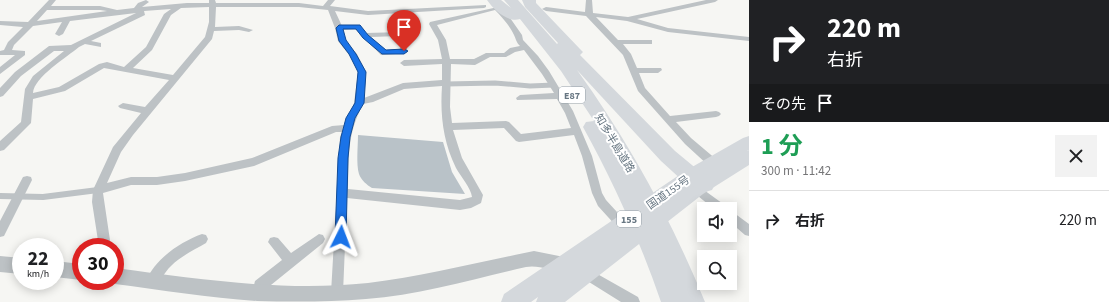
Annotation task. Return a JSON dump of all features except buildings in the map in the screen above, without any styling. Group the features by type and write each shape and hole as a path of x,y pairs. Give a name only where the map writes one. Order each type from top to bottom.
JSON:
{"highway":[{"path":"529,0 530,4 670,149 701,177"},
{"path":"508,3 568,52 668,156 701,177"},
{"name":"知多半島道路","path":"508,3 576,101 637,195 659,243 693,302"},
{"name":"国道155号","path":"512,302 577,268 749,142"},
{"name":"国道155号","path":"547,302 577,268 622,224 701,177 749,157"},
{"name":"知多半島道路","path":"659,243 673,302"}],"street":[{"path":"3,53 53,0"},
{"path":"81,7 88,0"},
{"path":"328,9 332,0"},
{"path":"589,0 589,15 617,42 627,54 641,89 688,141 701,177 717,202"},
{"path":"628,19 715,0"},
{"path":"133,11 133,6 145,4 163,7 176,3 301,2 328,9 368,13 493,6 508,3"},
{"path":"126,70 149,48 168,14 176,3"},
{"path":"104,238 98,202 98,190 117,150 130,132 174,78 204,45 209,37 212,29 213,3"},
{"path":"508,3 503,14 518,34 519,41 535,58 554,86 558,96 570,112 587,156 596,193 602,203 622,224"},
{"path":"342,194 383,196 460,205 477,200 478,195 462,171 450,142 446,117 446,61 442,40 433,24 508,3"},
{"path":"0,23 22,26 133,11 145,4"},
{"path":"0,147 26,123 29,89 36,78 74,47 145,4"},
{"path":"45,8 81,7 112,9 117,12"},
{"path":"328,9 339,28 342,41 353,54 362,72 360,101 351,118 343,158 337,292"},
{"path":"546,10 628,19 668,30 749,40"},
{"path":"59,34 68,19"},
{"path":"339,28 357,27 364,35 384,53 404,51 403,34 364,35"},
{"path":"212,29 238,28 249,30"},
{"path":"83,41 98,45"},
{"path":"617,42 649,42"},
{"path":"0,94 18,74 52,48 74,47"},
{"path":"404,63 446,61 475,62 489,55 506,55 513,50 524,48"},
{"path":"0,71 22,53 3,53"},
{"path":"28,97 62,89 102,66 107,65 126,70 174,78"},
{"path":"634,71 658,70"},
{"path":"360,101 370,100 403,86 446,84"},
{"path":"520,98 558,96"},
{"path":"123,106 148,111"},
{"path":"669,119 716,114"},
{"path":"448,127 506,124 519,138 578,131"},
{"path":"98,190 131,181 157,181 223,170 254,162 335,128 348,129"},
{"path":"0,232 27,180"},
{"path":"737,222 749,231"},
{"path":"152,281 154,276 180,251 202,239"},
{"path":"258,293 260,285 319,239"},
{"path":"274,242 290,261"},
{"path":"124,277 258,293 283,298 337,292 367,291 421,284 534,258 577,268 633,302"},
{"path":"0,264 12,265"}],"lane":[{"path":"446,84 495,83 530,86 554,86"},
{"path":"0,196 19,195 43,197 98,190"}],"shaded area":[{"path":"358,135 443,142 452,172 465,194 372,188 364,182 359,174 357,160"}],"route":[{"path":"341,237 345,137 351,118 359,103 362,72 353,54 342,41 339,28 357,27 384,53 404,51"}]}
